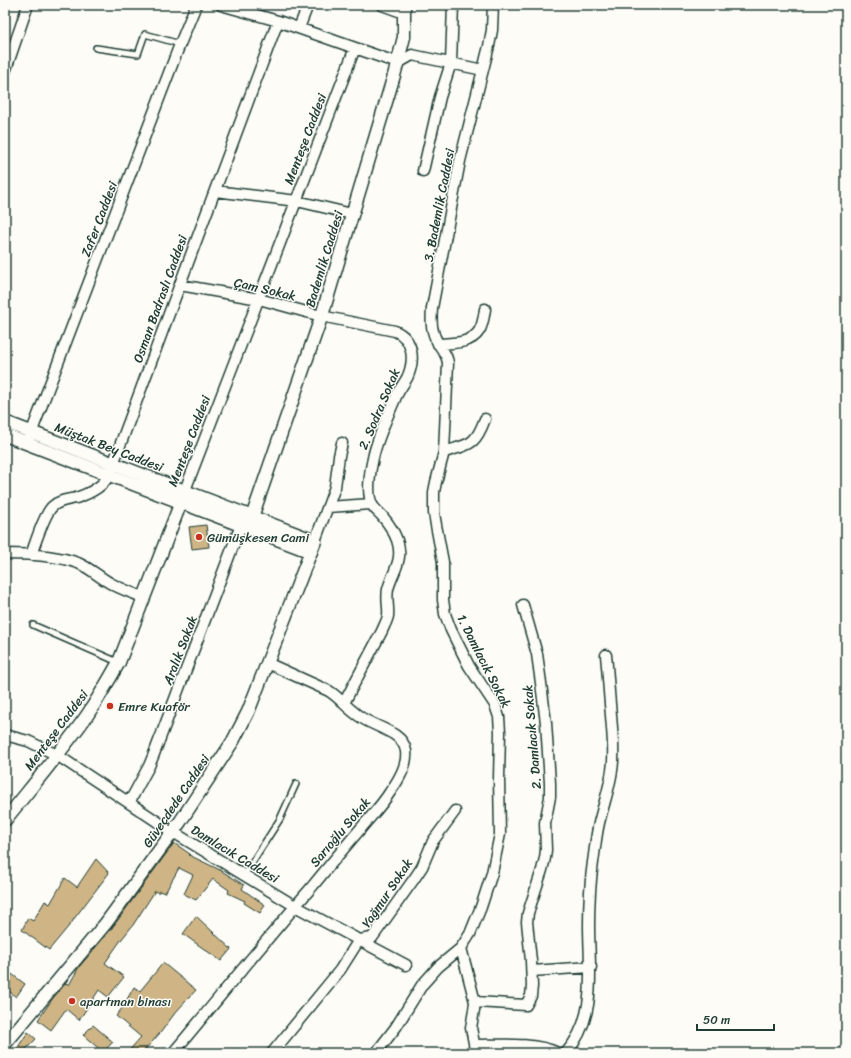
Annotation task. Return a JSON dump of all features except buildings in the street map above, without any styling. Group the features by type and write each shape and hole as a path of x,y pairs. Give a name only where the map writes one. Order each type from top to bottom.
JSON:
{"street":[{"path":"5,72 28,5"},
{"name":"Zafer Caddesi","path":"30,438 196,5"},
{"path":"221,5 278,21 398,63 412,55 483,70"},
{"path":"299,28 308,5"},
{"path":"382,5 404,9"},
{"path":"423,171 440,97 451,63 454,5"},
{"name":"3. Bademlik Caddesi","path":"438,344 434,337 432,328 432,308 460,161 491,37 493,5"},
{"name":"Bademlik Caddesi","path":"252,517 321,316 398,63 404,37 404,9"},
{"name":"Osman Badraslı Caddesi","path":"31,555 47,515 53,505 96,488 103,483 111,469 278,21"},
{"name":"Menteşe Caddesi","path":"5,820 88,714 119,662 355,48"},
{"path":"215,191 297,201 352,214"},
{"name":"Çam Sokak","path":"180,284 259,299 321,316 390,330"},
{"path":"438,344 464,341 473,337 480,331 485,309"},
{"name":"2. Sodra Sokak","path":"372,504 370,493 370,470 375,448 396,396 407,378 411,364 411,348 406,339 400,333 390,330"},
{"name":"1. Damlacık Sokak","path":"376,1053 396,1027 422,986 438,967 461,948 470,934 480,912 492,874 499,842 499,717 495,705 470,666 452,630 445,614 443,600 443,562 434,513 434,492 444,452 448,363 447,356 438,344"},
{"path":"444,452 473,442 480,432 485,419"},
{"name":"Müştak Bey Caddesi","path":"5,422 30,438 183,497 241,525 313,546"},
{"name":"Müştak Bey Caddesi","path":"5,435 30,438"},
{"path":"313,546 335,487 342,443"},
{"name":"Müştak Bey Caddesi","path":"183,497 252,517 313,546"},
{"path":"328,507 372,504 386,521 397,538 400,554 399,563 388,589 386,600 388,615 387,620 344,703"},
{"name":"Aralık Sokak","path":"128,803 149,766 154,754 241,525"},
{"name":"Güveçdede Caddesi","path":"5,1044 106,923 173,832 233,741 248,712 313,546"},
{"path":"5,554 31,555 77,563 90,569 110,583 144,598"},
{"name":"2. Damlacık Sokak","path":"475,1002 526,1005 531,996 532,971 527,922 528,913 542,870 546,850 545,823 550,797 550,783 546,724 537,654 523,605"},
{"path":"566,1053 580,1033 590,993 591,967 589,902 592,869 596,842 611,778 613,763 606,654"},
{"name":"Sarıoğlu Sokak","path":"173,1053 386,798 401,774 406,762 405,745 390,731 369,723 361,718 335,696 321,687 267,663"},
{"name":"Damlacık Caddesi","path":"5,735 28,741 57,755 173,832 295,906 406,965"},
{"name":"Yağmur Sokak","path":"272,1053 340,970 359,940 372,938 414,880 433,841 455,811"},
{"path":"461,948 475,1002 471,1028 475,1049 536,1046 558,1053"},
{"path":"532,971 591,967"}],"lane":[{"path":"96,48 138,54 145,34 180,44"},
{"path":"33,625 119,662"},
{"path":"244,875 280,819 296,784"}],"place":[{"name":"Gümüşkesen Cami","path":"199,537"},
{"name":"Emre Kuaför","path":"110,706"},
{"name":"apartman binası","path":"72,1001"}]}
